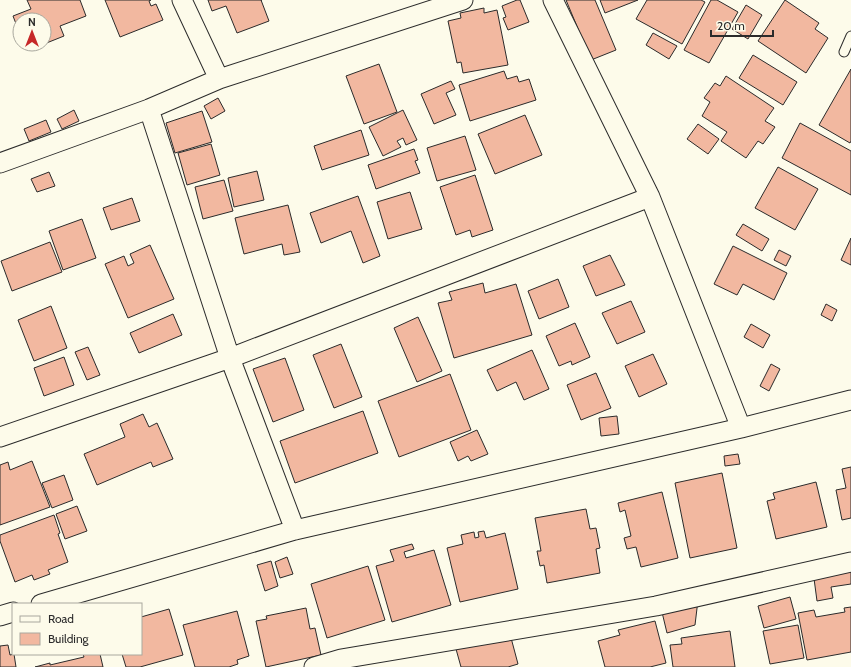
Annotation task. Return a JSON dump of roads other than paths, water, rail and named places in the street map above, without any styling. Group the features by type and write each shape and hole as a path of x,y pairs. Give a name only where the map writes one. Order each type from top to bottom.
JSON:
{"street":[{"path":"182,0 219,79"},
{"path":"0,163 149,109 219,79 463,0"},
{"path":"553,0 650,197 741,428"},
{"path":"149,109 230,358 295,530"},
{"path":"0,437 230,358 650,197"},
{"path":"44,603 295,530 741,428 851,400"},
{"path":"314,667 341,659 656,606 851,562"},
{"path":"0,616 12,612"}],"lane":[{"path":"844,52 851,36"}]}
